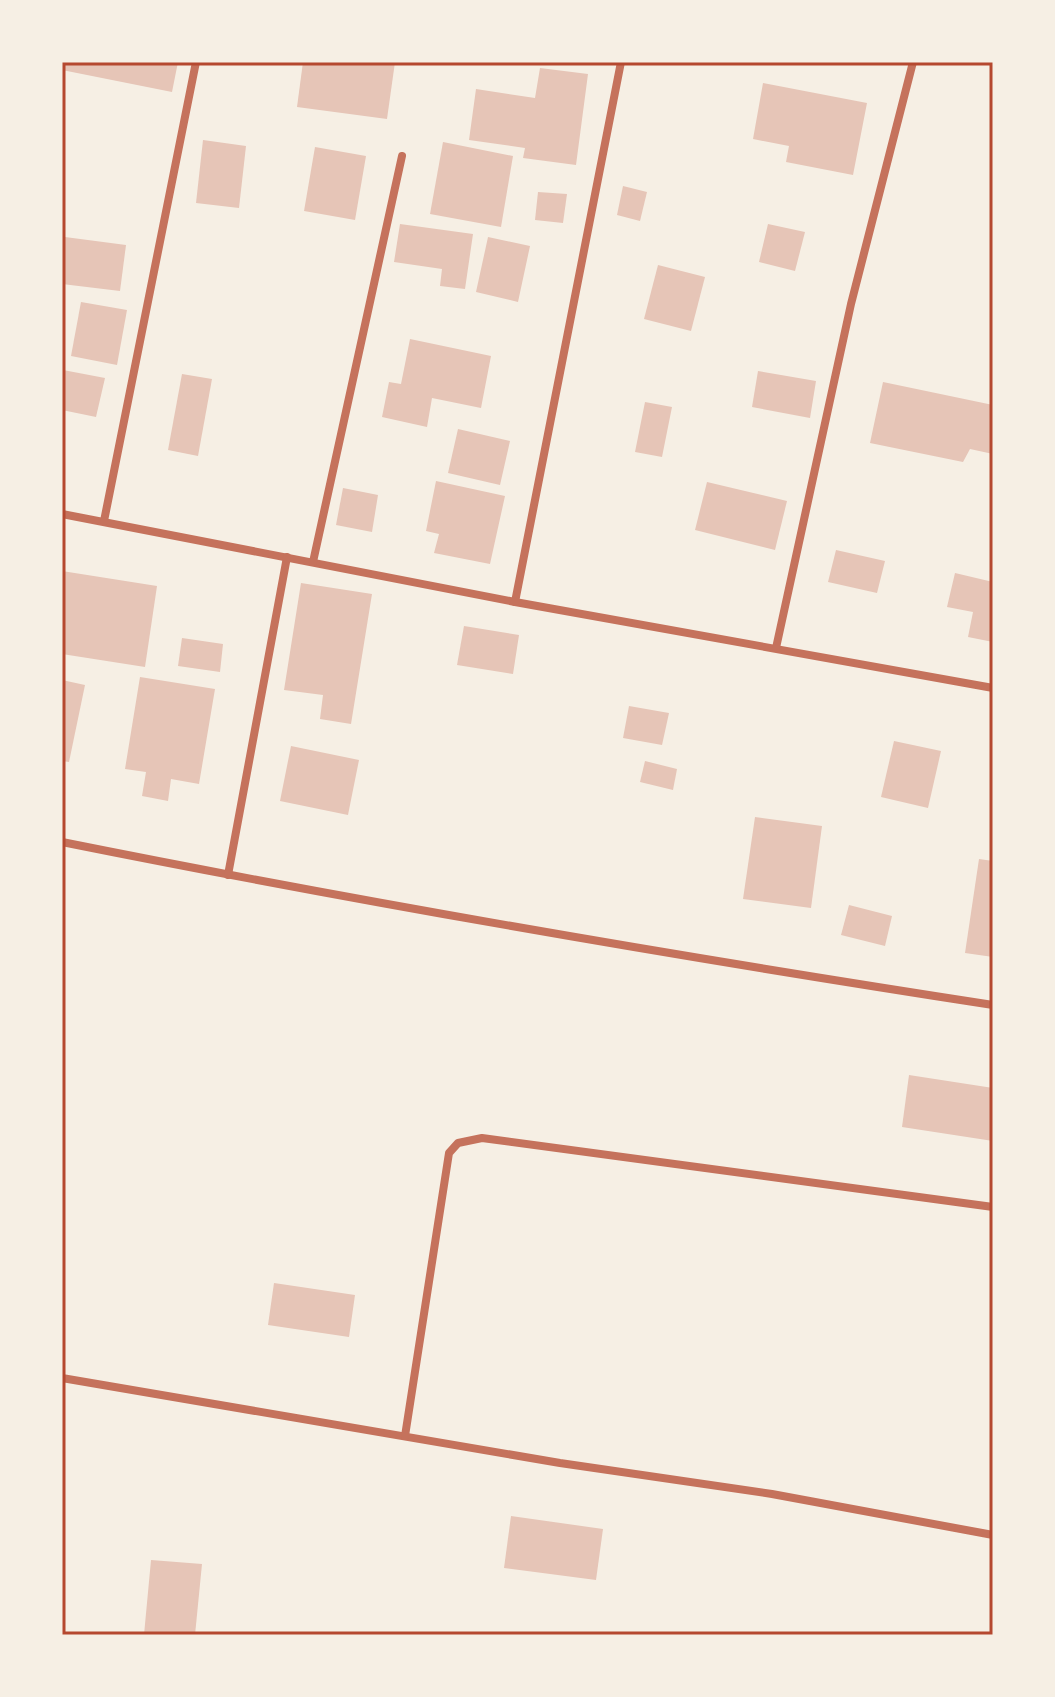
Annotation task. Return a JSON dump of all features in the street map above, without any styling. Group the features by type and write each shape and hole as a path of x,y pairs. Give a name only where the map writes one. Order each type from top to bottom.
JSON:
{"street":[{"path":"104,521 196,62"},
{"path":"515,602 621,62"},
{"path":"776,648 851,304 913,62"},
{"path":"313,562 402,156"},
{"path":"62,514 515,602 993,688"},
{"path":"228,875 287,557"},
{"path":"62,842 228,875 722,963 993,1005"},
{"path":"405,1436 449,1153 458,1143 482,1138 993,1207"},
{"path":"62,1378 772,1494 993,1535"}],"building":[{"path":"62,62 178,62 172,92 62,70"},
{"path":"303,62 395,62 387,119 297,107"},
{"path":"540,68 588,74 576,165 523,158 525,148 469,140 476,89 535,98"},
{"path":"763,83 867,103 853,175 786,162 789,146 753,139"},
{"path":"203,140 246,146 239,208 196,203"},
{"path":"443,142 513,156 501,227 430,214"},
{"path":"315,147 366,156 355,220 304,211"},
{"path":"623,186 647,192 640,221 617,215"},
{"path":"538,192 567,194 563,223 535,220"},
{"path":"400,224 473,234 465,289 440,286 442,269 394,262"},
{"path":"768,224 805,232 795,271 759,262"},
{"path":"65,237 126,245 120,291 62,284"},
{"path":"488,237 530,246 518,302 476,292"},
{"path":"658,265 705,277 691,331 644,319"},
{"path":"81,302 127,310 117,365 71,356"},
{"path":"410,339 491,356 481,408 432,398 427,427 382,417 389,382 401,384"},
{"path":"63,370 105,378 96,417 62,410"},
{"path":"758,371 816,381 810,418 752,407"},
{"path":"182,374 212,379 198,456 168,450"},
{"path":"883,382 993,405 993,454 970,449 963,462 870,443"},
{"path":"645,402 672,407 662,457 635,452"},
{"path":"458,429 510,441 500,485 448,473"},
{"path":"436,481 505,496 490,564 434,553 439,534 426,531"},
{"path":"707,482 787,501 775,550 695,530"},
{"path":"343,488 378,495 372,532 336,525"},
{"path":"836,550 885,561 877,593 828,582"},
{"path":"62,571 157,586 145,667 62,654"},
{"path":"955,573 993,582 993,642 968,637 973,612 947,607"},
{"path":"301,583 372,594 351,724 320,719 323,695 284,690"},
{"path":"464,626 519,635 513,674 457,665"},
{"path":"182,638 223,644 220,672 178,666"},
{"path":"140,677 215,689 199,784 171,779 168,801 142,796 146,772 125,769"},
{"path":"62,680 85,685 69,762 62,761"},
{"path":"629,706 669,713 662,745 623,738"},
{"path":"894,741 941,751 928,808 881,797"},
{"path":"291,746 359,760 348,815 280,801"},
{"path":"645,761 677,769 673,790 640,782"},
{"path":"755,817 822,826 811,908 743,899"},
{"path":"979,859 993,861 993,957 965,953"},
{"path":"849,905 892,916 885,946 841,935"},
{"path":"909,1075 993,1088 993,1141 902,1127"},
{"path":"274,1283 355,1295 349,1337 268,1325"},
{"path":"511,1516 603,1529 596,1580 504,1568"},
{"path":"151,1560 202,1564 195,1635 144,1635"}]}
